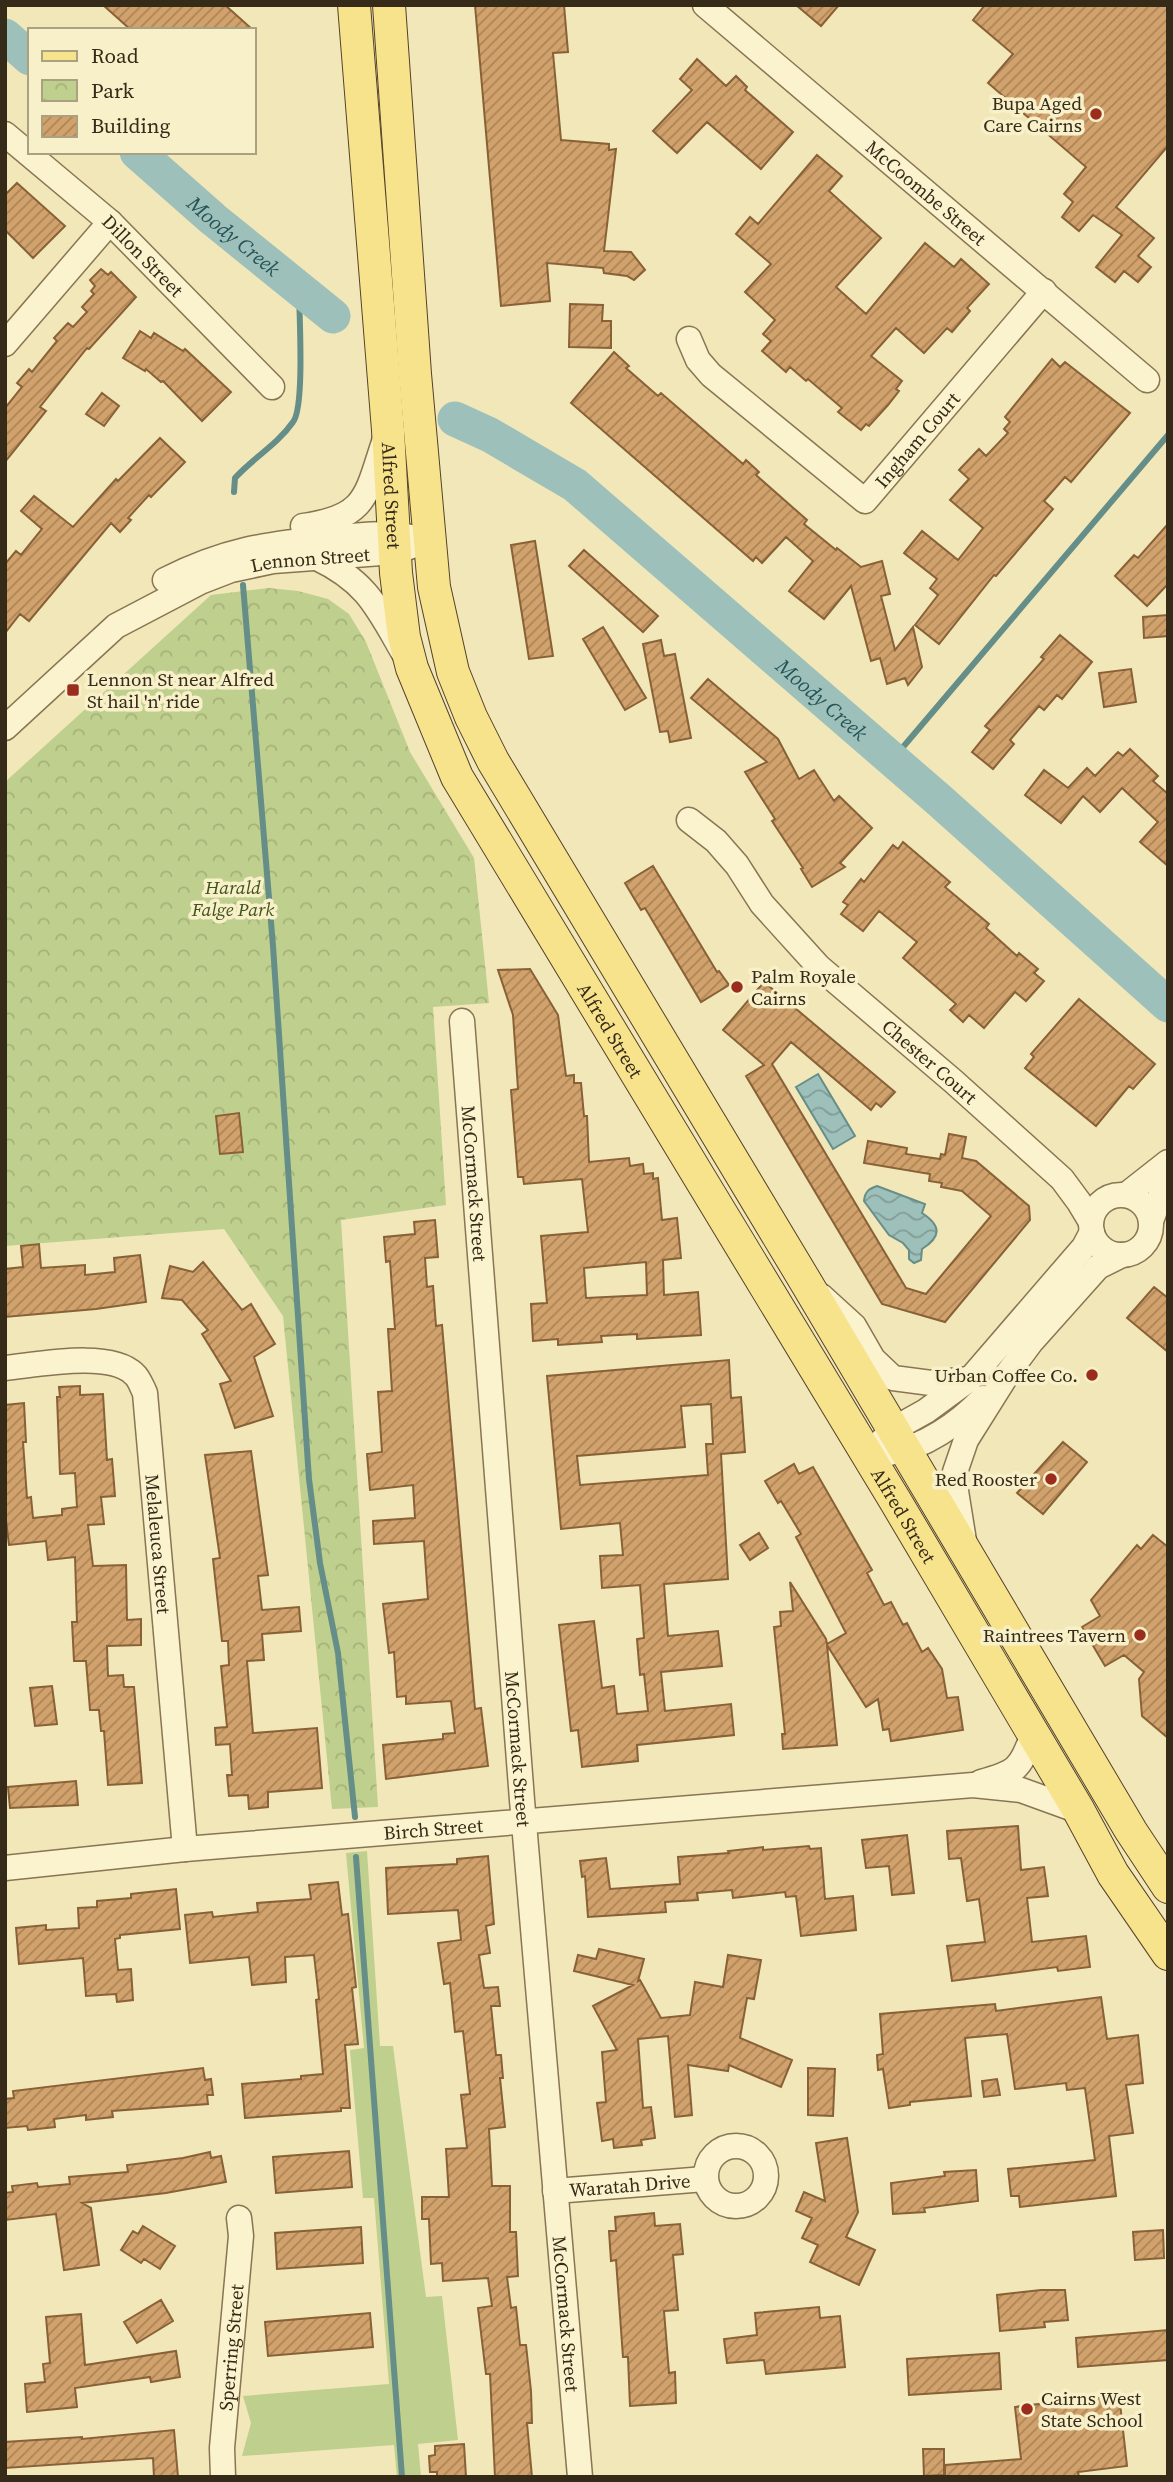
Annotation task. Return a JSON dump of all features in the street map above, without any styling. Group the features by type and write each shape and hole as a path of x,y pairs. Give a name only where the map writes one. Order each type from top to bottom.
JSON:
{"main road":[{"name":"Alfred Street","path":"354,5 388,430 394,543 404,637 412,668 457,777 868,1456 1079,1811 1113,1874 1168,1954"},
{"name":"Alfred Street","path":"389,5 434,587 453,672 471,718 493,761 1131,1831 1168,1887"}],"street":[{"name":"McCoombe Street","path":"717,9 1147,380"},
{"name":"Dillon Street","path":"5,134 28,153"},
{"name":"Dillon Street","path":"29,154 110,222 272,387"},
{"path":"5,344 110,222"},
{"name":"Ingham Court","path":"689,340 698,360 711,375 865,501 1044,291"},
{"path":"164,581 184,559 223,540 321,523 345,516 366,492 388,430"},
{"name":"Lennon Street","path":"5,728 116,626 131,606 164,581 210,559 243,549 292,541 394,543 429,540"},
{"name":"Lennon Street","path":"116,626 176,593 231,570 272,561 317,558 394,543"},
{"path":"317,558 341,569 374,601 412,668"},
{"name":"Chester Court","path":"688,820 723,849 737,865 762,904 819,967 953,1081 1062,1179"},
{"name":"McCormack Street","path":"462,1021 523,1821 580,2477"},
{"path":"868,1456 898,1440 926,1411 971,1378 1084,1247 1093,1213 1099,1204 1121,1195 1168,1162"},
{"path":"898,1440 940,1433 959,1420 1007,1373 1098,1267 1140,1248 1147,1240 1168,1175"},
{"path":"1062,1179 1102,1194 1121,1195 1143,1204 1151,1222"},
{"path":"1062,1179 1079,1202 1103,1249 1122,1255"},
{"path":"807,1284 854,1326 873,1359 893,1378 931,1383 971,1378"},
{"name":"Melaleuca Street","path":"5,1367 92,1361 117,1363 135,1374 145,1393 185,1849"},
{"path":"966,1553 955,1472 966,1440 1007,1373"},
{"name":"Birch Street","path":"973,1785 1000,1777 1020,1766 1033,1735"},
{"name":"Birch Street","path":"10,1866 185,1849 973,1785 1021,1790 1079,1811"},
{"name":"Waratah Drive","path":"555,2191 705,2179"},
{"name":"Sperring Street","path":"223,2477 222,2448 241,2236 239,2218"}],"green space":[{"name":"Harald Falge Park","path":"269,588 298,591 328,599 349,614 366,642 410,752 474,858 489,1003 433,1007 446,1205 341,1220 378,1807 332,1809 283,1316 224,1229 5,1246 5,782 211,595"},
{"path":"367,1851 380,2046 393,2046 426,2297 442,2296 458,2440 418,2444 421,2477 397,2477 394,2445 242,2456 251,2423 243,2396 389,2384 374,2198 363,2198 350,2050 364,2048 346,1853"}],"water":[{"path":"818,1074 855,1136 833,1149 796,1087"},
{"path":"877,1186 925,1204 922,1213 933,1222 937,1231 933,1240 922,1249 921,1260 914,1263 909,1259 909,1250 889,1235 864,1201 868,1191"}],"building":[{"path":"103,5 225,5 251,28 129,28"},
{"path":"475,5 564,5 568,52 553,53 561,140 609,144 609,150 616,149 604,251 631,252 645,270 634,280 627,276 604,273 603,268 547,263 550,301 501,306"},
{"path":"796,5 839,5 821,26"},
{"name":"Bupa Aged Care Cairns","path":"985,5 1168,5 1168,146 1116,207 1154,238 1138,256 1151,267 1138,282 1124,271 1115,282 1096,267 1122,235 1093,215 1079,231 1062,217 1073,202 1064,194 1086,167 988,83 1013,54 973,20"},
{"path":"697,59 726,86 736,76 747,87 745,90 793,132 761,169 707,122 677,153 653,131 692,90 680,79"},
{"path":"817,155 842,176 829,191 881,238 836,287 866,314 925,243 954,267 961,259 989,284 967,308 970,311 952,332 947,328 924,353 896,328 871,356 902,381 896,389 899,391 888,405 869,426 866,424 861,430 838,412 842,408 808,379 806,381 790,367 786,372 762,351 771,341 763,334 775,320 745,292 771,264 736,234 750,217 758,224"},
{"path":"17,183 65,226 33,258 5,230 5,195"},
{"path":"101,269 108,275 111,272 136,297 89,349 87,348 40,407 46,411 5,462 5,408 22,387 17,383 29,369 32,372 57,341 54,338 68,323 73,327 87,312 82,307 94,294 91,291 95,286 90,280"},
{"path":"570,304 603,305 602,321 611,321 611,348 569,347"},
{"path":"140,331 151,338 154,333 183,351 185,349 231,392 202,421 163,381 123,358"},
{"path":"614,352 629,366 626,368 658,396 661,393 743,464 746,460 759,472 756,475 807,520 804,524 836,550 837,548 861,567 882,561 890,594 881,596 895,650 913,627 922,667 908,685 905,678 887,684 880,658 871,661 851,586 824,619 789,591 813,561 786,537 762,563 756,557 753,561 571,403"},
{"path":"1052,359 1060,367 1065,362 1130,413 1071,482 1065,477 1044,501 1053,509 996,576 994,575 939,644 915,625 938,595 930,588 937,579 904,553 922,531 958,560 983,528 950,500 969,479 959,470 979,449 986,456 1008,433 1004,429 1010,422 1005,417"},
{"path":"102,393 119,406 104,426 86,414"},
{"path":"160,438 185,462 151,497 149,495 128,518 131,520 120,532 111,523 29,621 20,614 5,633 5,564 16,551 21,555 42,529 21,511 34,496 73,527 116,479 118,481"},
{"path":"1168,524 1168,584 1147,606 1115,576 1134,555 1138,558"},
{"path":"535,541 553,656 529,659 511,545"},
{"path":"584,550 658,616 643,632 569,566"},
{"path":"1168,615 1168,636 1144,638 1143,617"},
{"path":"603,627 646,698 625,710 583,639"},
{"path":"1060,635 1092,662 1062,699 1057,695 1044,710 1039,706 1010,740 1014,744 993,769 972,752 990,730 985,726 1044,659 1041,657"},
{"path":"661,640 664,656 675,654 691,738 670,742 668,731 660,732 643,644"},
{"path":"1131,669 1136,702 1104,707 1099,673"},
{"path":"708,679 778,739 799,779 814,770 834,801 839,796 872,828 840,863 845,867 812,887 801,869 803,868 772,821 775,819 745,772 767,762 691,698"},
{"path":"1130,749 1158,776 1153,781 1168,794 1168,866 1140,842 1158,822 1122,788 1100,812 1083,796 1061,823 1025,795 1044,770 1068,788 1087,768 1095,776 1118,752 1123,756"},
{"path":"903,842 950,882 945,887 989,924 986,928 1017,956 1019,953 1038,969 1034,973 1044,981 1026,1001 1015,992 984,1028 969,1015 963,1022 950,1010 956,1004 903,958 917,942 879,911 863,931 841,914 848,905 843,902 861,879 864,882 893,845 898,849"},
{"path":"653,866 717,972 719,971 729,985 701,1002 645,908 641,910 625,883"},
{"path":"530,969 558,1015 566,1076 574,1075 574,1083 581,1083 584,1116 587,1116 589,1162 629,1158 630,1166 643,1164 644,1174 653,1173 653,1179 658,1178 662,1220 677,1218 681,1258 663,1260 664,1295 698,1292 701,1335 637,1339 637,1334 601,1336 602,1342 558,1345 558,1339 533,1341 531,1304 547,1303 541,1236 588,1232 582,1179 524,1184 523,1177 518,1177 511,1090 518,1089 513,1015 498,970","holes":["646,1262 647,1295 586,1298 584,1268"]},
{"path":"764,982 895,1092 881,1107 876,1103 871,1110 791,1042 772,1064 906,1288 926,1294 991,1216 962,1191 941,1187 942,1183 929,1181 930,1174 864,1163 868,1141 907,1148 906,1154 940,1159 941,1154 945,1155 949,1134 966,1137 962,1158 976,1161 1029,1206 1030,1220 945,1322 882,1304 746,1076 764,1065 723,1030"},
{"path":"1079,999 1155,1064 1133,1089 1129,1086 1096,1126 1025,1068 1034,1057 1031,1054"},
{"path":"239,1113 243,1152 220,1154 216,1116"},
{"path":"435,1220 438,1257 425,1258 427,1287 433,1286 436,1326 442,1325 475,1709 481,1708 488,1766 386,1779 383,1745 443,1739 443,1734 455,1733 451,1701 406,1704 406,1696 397,1697 394,1652 389,1653 383,1604 428,1599 424,1541 374,1544 373,1521 415,1518 413,1485 370,1490 367,1454 382,1452 378,1392 392,1391 388,1329 395,1329 390,1261 386,1262 384,1237 415,1234 414,1222"},
{"path":"39,1244 41,1268 85,1265 85,1275 115,1272 114,1258 140,1255 146,1302 5,1317 5,1269 23,1267 21,1246"},
{"path":"203,1262 242,1310 251,1304 275,1344 254,1357 273,1416 235,1428 220,1384 231,1381 202,1334 208,1330 182,1300 162,1298 170,1266 193,1272"},
{"path":"1154,1287 1168,1298 1168,1352 1127,1318"},
{"path":"729,1360 731,1398 741,1397 745,1452 721,1454 728,1579 664,1584 668,1636 718,1631 722,1666 661,1672 665,1711 731,1704 734,1735 637,1745 638,1761 582,1767 578,1730 571,1731 559,1625 594,1621 602,1688 614,1686 617,1714 648,1711 644,1674 640,1675 637,1639 644,1638 640,1585 602,1588 600,1556 623,1555 620,1523 561,1529 547,1376","holes":["711,1404 713,1444 706,1444 708,1475 580,1485 577,1456 685,1447 681,1406"]},
{"path":"80,1386 80,1395 103,1394 107,1460 112,1459 115,1496 101,1497 104,1524 88,1525 93,1566 126,1565 127,1620 141,1619 141,1645 107,1646 108,1676 123,1675 124,1687 134,1687 142,1783 108,1785 104,1731 101,1731 99,1710 90,1710 86,1661 74,1661 72,1622 77,1622 75,1557 48,1560 46,1541 9,1545 5,1512 5,1405 24,1403 26,1442 23,1442 27,1498 31,1497 33,1518 62,1515 62,1509 77,1507 75,1473 60,1474 57,1397 60,1397 59,1387"},
{"name":"Red Rooster","path":"1063,1442 1087,1462 1043,1514 1017,1493"},
{"path":"251,1451 268,1575 258,1576 262,1610 299,1607 301,1631 262,1634 264,1660 247,1661 253,1733 317,1728 322,1788 268,1792 268,1807 249,1809 248,1795 229,1796 227,1775 232,1775 230,1744 216,1745 215,1728 227,1727 221,1666 229,1665 228,1641 222,1641 213,1559 220,1558 205,1455"},
{"path":"794,1464 799,1474 813,1467 872,1570 867,1573 884,1605 891,1602 903,1625 907,1623 922,1652 928,1648 942,1669 947,1698 958,1697 963,1730 891,1741 889,1729 883,1730 878,1699 866,1707 827,1645 837,1745 783,1749 782,1734 785,1734 774,1627 781,1626 780,1612 793,1611 790,1582 827,1644 846,1633 796,1537 801,1534 765,1481"},
{"path":"759,1533 768,1548 750,1560 740,1545"},
{"name":"Raintrees Tavern","path":"1153,1535 1168,1547 1168,1738 1142,1716 1139,1679 1144,1672 1124,1655 1105,1666 1082,1627 1100,1616 1091,1600 1137,1545 1141,1549"},
{"path":"52,1686 57,1724 35,1726 30,1688"},
{"path":"76,1781 78,1805 10,1808 8,1787"},
{"path":"1018,1826 1021,1870 1044,1867 1048,1896 1027,1898 1032,1942 1086,1936 1090,1967 1058,1971 1057,1967 952,1981 947,1946 985,1942 979,1899 967,1901 961,1858 949,1859 947,1831"},
{"path":"907,1835 914,1893 892,1895 889,1866 866,1868 862,1840"},
{"path":"809,1846 810,1849 821,1848 825,1899 853,1896 856,1930 801,1936 796,1896 786,1897 785,1892 733,1898 732,1890 697,1893 698,1900 665,1902 666,1912 588,1917 585,1876 582,1877 580,1861 606,1858 610,1889 680,1884 678,1857 763,1847 763,1850"},
{"path":"488,1856 494,1924 486,1926 490,1953 479,1955 484,1988 498,1987 500,2006 491,2006 496,2055 501,2055 503,2078 500,2078 505,2127 489,2129 492,2186 510,2186 510,2232 516,2232 518,2276 507,2277 511,2308 516,2307 520,2345 526,2345 531,2391 532,2423 527,2423 532,2477 495,2477 490,2374 486,2374 478,2308 492,2306 488,2278 443,2281 442,2263 431,2264 429,2219 422,2219 422,2197 449,2197 446,2149 467,2148 461,2095 470,2094 463,2031 455,2032 450,1983 444,1984 438,1943 461,1940 458,1910 388,1914 386,1868 457,1864 457,1859"},
{"path":"338,1882 342,1915 348,1914 356,1987 352,1988 358,2044 345,2045 350,2108 341,2108 341,2111 245,2118 242,2084 301,2079 301,2076 323,2074 314,1955 285,1957 286,1982 252,1985 249,1957 190,1963 185,1915 212,1912 213,1917 258,1912 257,1903 311,1899 309,1885"},
{"path":"176,1889 180,1929 120,1935 120,1938 115,1939 118,1970 131,1969 133,2000 117,2002 116,1994 86,1996 83,1958 19,1964 16,1928 46,1925 46,1930 79,1928 78,1908 97,1907 97,1901 131,1898 131,1894"},
{"path":"599,1949 644,1959 638,1981 640,1980 661,2018 690,2015 695,1982 723,1987 728,1955 761,1960 754,1999 747,1998 740,2038 792,2060 781,2087 729,2065 728,2071 688,2065 692,2115 675,2117 668,2036 638,2039 643,2108 651,2107 655,2138 641,2140 642,2145 614,2148 613,2139 602,2141 597,2103 606,2102 602,2052 617,2050 593,2006 633,1985 574,1971 578,1955 596,1959"},
{"path":"1101,1997 1107,2039 1138,2035 1143,2083 1126,2085 1133,2133 1109,2136 1116,2196 1020,2207 1019,2196 1011,2196 1008,2169 1095,2160 1085,2088 1067,2090 1066,2083 1015,2089 1007,2034 965,2038 971,2096 910,2102 910,2105 889,2108 883,2069 878,2070 877,2055 883,2054 880,2014 995,2004 996,2011"},
{"path":"203,2068 205,2080 211,2079 213,2095 207,2095 208,2104 112,2111 113,2117 86,2120 86,2115 54,2119 55,2127 28,2130 27,2126 5,2128 5,2099 14,2098 13,2091"},
{"path":"808,2068 835,2069 833,2116 808,2115"},
{"path":"997,2079 1000,2095 984,2097 982,2081"},
{"path":"847,2138 858,2212 846,2237 875,2250 859,2285 810,2262 818,2245 802,2238 812,2218 796,2211 804,2192 825,2201 816,2143"},
{"path":"349,2151 352,2187 276,2193 273,2157"},
{"path":"210,2152 211,2158 221,2156 226,2182 166,2193 82,2203 91,2208 99,2265 64,2270 56,2214 5,2220 5,2193 13,2192 12,2186 37,2183 38,2187 70,2184 69,2177 128,2172 127,2165"},
{"path":"976,2170 978,2201 924,2208 925,2212 893,2214 891,2183 945,2176 944,2172"},
{"path":"654,2213 655,2226 680,2224 683,2254 673,2255 678,2310 664,2311 669,2373 675,2372 676,2403 630,2406 628,2357 623,2357 616,2260 611,2261 609,2231 616,2231 615,2217"},
{"path":"143,2226 175,2246 160,2269 144,2259 141,2263 121,2250 133,2231 138,2234"},
{"path":"361,2227 363,2263 277,2269 275,2233"},
{"path":"1163,2230 1164,2258 1135,2260 1133,2232"},
{"path":"1065,2290 1068,2320 1044,2322 1045,2327 1000,2331 997,2295"},
{"path":"161,2300 173,2321 137,2343 124,2322"},
{"path":"819,2307 820,2318 840,2316 845,2367 766,2374 764,2360 727,2363 724,2339 757,2335 755,2313"},
{"path":"370,2313 373,2347 268,2356 265,2322"},
{"path":"81,2314 85,2365 176,2351 180,2377 151,2382 150,2377 75,2388 77,2407 27,2412 25,2384 45,2382 43,2364 50,2363 46,2317"},
{"path":"1168,2330 1168,2360 1078,2367 1076,2338"},
{"path":"999,2353 1001,2389 909,2395 907,2359"},
{"path":"1119,2394 1127,2466 1078,2472 1079,2477 945,2477 945,2465 1021,2459 1015,2407"},
{"path":"174,2430 178,2477 154,2477 153,2458 5,2468 5,2442 82,2439"},
{"path":"464,2444 466,2477 437,2477 437,2472 430,2472 429,2456 435,2455 435,2446"},
{"path":"923,2449 944,2449 944,2475 924,2476"}],"waterway":[{"name":"Moody Creek","path":"5,36 28,56"},
{"name":"Moody Creek","path":"139,154 213,219 333,316"},
{"path":"234,492 235,478 280,438 297,413 300,379 299,288"},
{"name":"Moody Creek","path":"455,419 490,435 575,485 939,800 1168,1005"},
{"path":"892,760 1168,435"},
{"path":"243,585 273,946 309,1479 320,1563 338,1653 355,1817"},
{"path":"356,1857 402,2477"}],"place":[{"name":"Bupa Aged Care Cairns","path":"1096,114"},
{"name":"Lennon St near Alfred St hail 'n' ride","path":"73,690"},
{"name":"Palm Royale Cairns","path":"737,987"},
{"name":"Urban Coffee Co.","path":"1092,1375"},
{"name":"Red Rooster","path":"1051,1479"},
{"name":"Raintrees Tavern","path":"1140,1635"},
{"name":"Cairns West State School","path":"1027,2409"}]}
